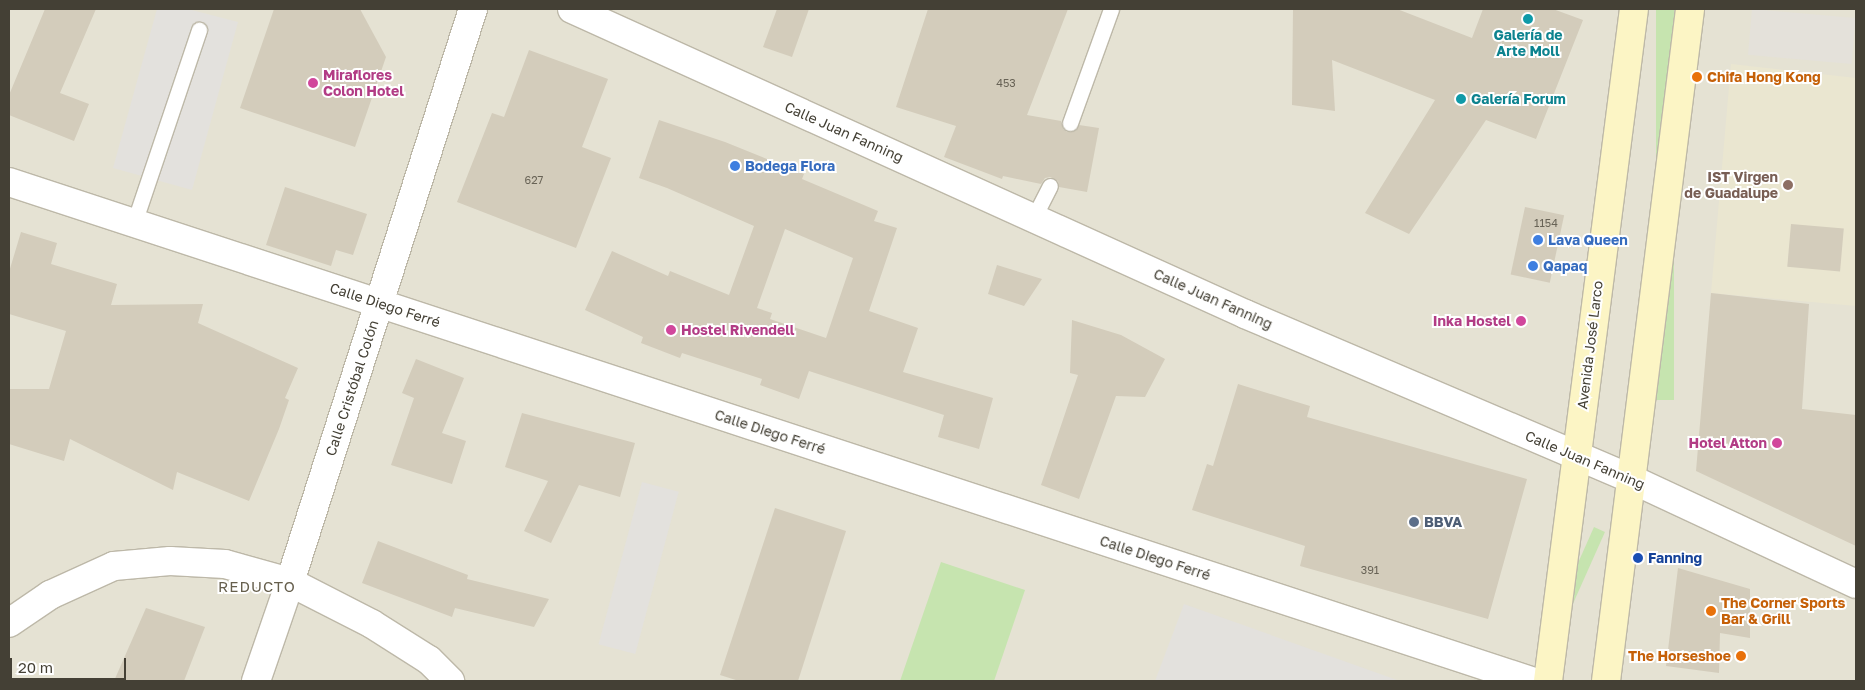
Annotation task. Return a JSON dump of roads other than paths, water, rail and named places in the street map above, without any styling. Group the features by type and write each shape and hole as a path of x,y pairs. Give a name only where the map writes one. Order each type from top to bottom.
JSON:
{"main road":[{"name":"Avenida José Larco","path":"1548,681 1575,455 1634,9"},
{"path":"1606,681 1690,9"}],"street":[{"name":"Calle Cristóbal Colón","path":"256,681 290,582 473,9"},
{"name":"Calle Juan Fanning","path":"572,9 1254,318 1631,479 1856,584"},
{"name":"Calle Diego Ferré","path":"9,182 1531,681"},
{"path":"9,623 50,595 114,566 170,561 225,564 290,582 372,624 429,660 450,681"}],"lane":[{"path":"1070,123 1111,9"},
{"path":"134,223 199,30"},
{"path":"1033,218 1050,186"}],"place":[{"name":"Galería de Arte Moll","path":"1528,19"},
{"name":"Chifa Hong Kong","path":"1697,77"},
{"name":"Miraflores Colon Hotel","path":"313,83"},
{"name":"Galería Forum","path":"1461,99"},
{"name":"Bodega Flora","path":"735,166"},
{"name":"IST Virgen de Guadalupe","path":"1788,185"},
{"name":"Lava Queen","path":"1538,240"},
{"name":"Qapaq","path":"1533,266"},
{"name":"Inka Hostel","path":"1521,321"},
{"name":"Hostel Rivendell","path":"671,330"},
{"name":"Hotel Atton","path":"1777,443"},
{"name":"BBVA","path":"1414,522"},
{"name":"Fanning","path":"1638,558"},
{"name":"The Corner Sports Bar & Grill","path":"1711,611"},
{"name":"The Horseshoe","path":"1741,656"}],"district":[{"name":"REDUCTO","path":"257,587"}]}
